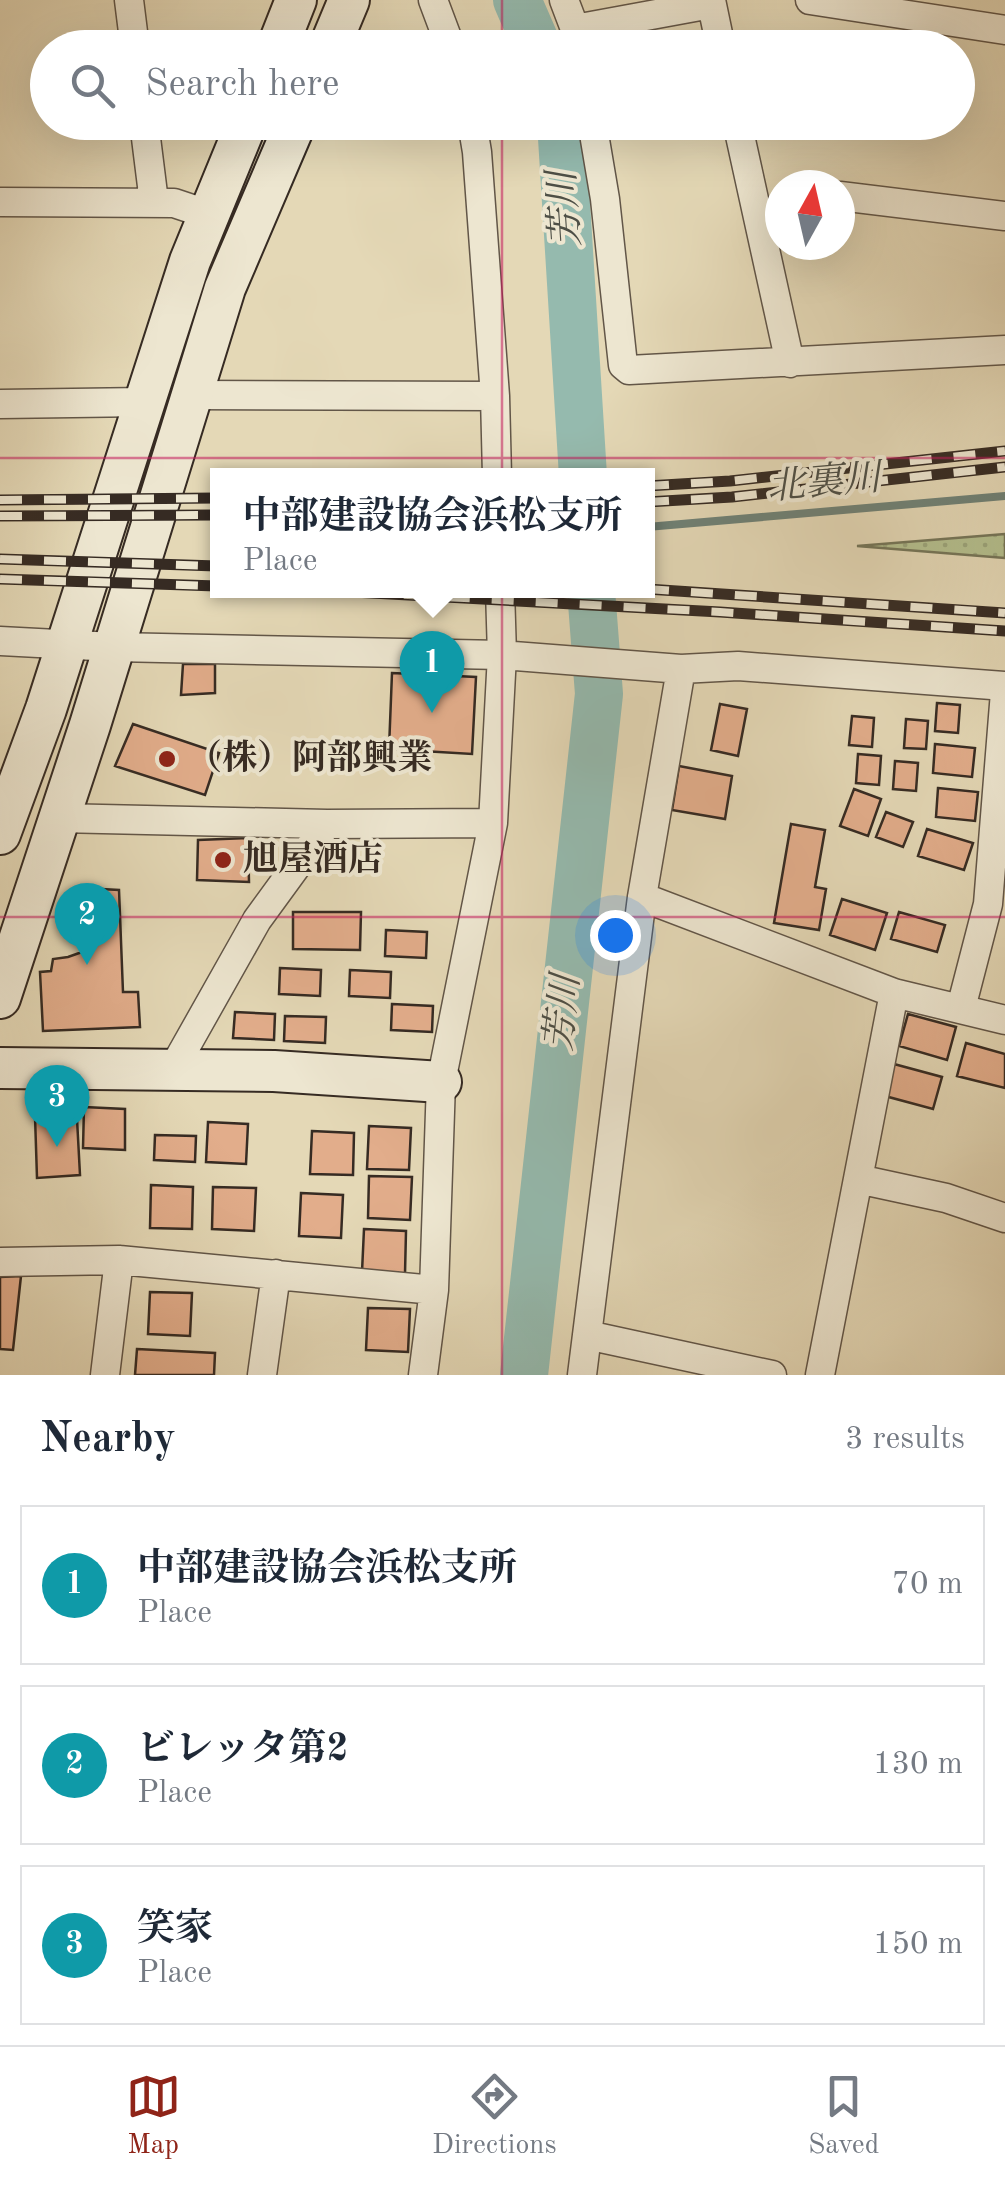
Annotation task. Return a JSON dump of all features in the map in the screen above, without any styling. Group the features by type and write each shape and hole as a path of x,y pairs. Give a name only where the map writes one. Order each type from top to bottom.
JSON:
{"street":[{"path":"129,0 132,30"},
{"path":"284,30 296,0"},
{"path":"336,30 349,0"},
{"path":"433,0 444,30"},
{"path":"564,0 574,30"},
{"path":"810,0 1005,30"},
{"path":"607,30 711,2 717,30"},
{"path":"146,140 154,202"},
{"path":"0,834 46,709 190,261 240,140"},
{"path":"0,998 225,288 288,140"},
{"path":"475,140 496,396 498,468"},
{"path":"595,140 623,365 629,370 1005,350"},
{"path":"746,140 765,185"},
{"path":"855,198 1005,216"},
{"path":"0,202 174,203 210,215"},
{"path":"776,260 790,363"},
{"path":"192,396 496,396"},
{"path":"0,404 144,402"},
{"path":"423,1375 434,1290 441,1082 494,823 502,655 500,598"},
{"path":"0,641 502,655 676,668 738,666 1005,689 988,904 961,1008"},
{"path":"582,1375 642,896 676,668"},
{"path":"58,818 494,823"},
{"path":"173,1069 258,920 327,824"},
{"path":"642,896 894,993 1005,1020"},
{"path":"820,1375 894,993"},
{"path":"0,1068 274,1071 441,1082"},
{"path":"858,1180 946,1198 1005,1218"},
{"path":"0,1262 118,1260 434,1290"},
{"path":"105,1375 118,1260"},
{"path":"262,1375 276,1274"},
{"path":"587,1335 772,1375"}],"green space":[{"path":"1005,534 1005,558 857,546"}],"building":[{"path":"183,664 215,664 215,693 181,695"},
{"path":"392,673 476,677 472,754 389,749"},
{"path":"937,703 960,705 958,733 935,731"},
{"path":"720,704 747,709 738,756 711,750"},
{"path":"852,716 874,718 872,747 849,745"},
{"path":"906,719 928,721 926,749 904,748"},
{"name":"（株）阿部興業","path":"133,724 219,753 205,795 115,766"},
{"path":"935,744 975,748 972,777 933,773"},
{"path":"858,754 881,756 879,785 856,783"},
{"path":"895,761 918,763 916,791 893,789"},
{"path":"679,766 732,776 725,819 672,810"},
{"path":"938,788 978,792 975,821 936,817"},
{"path":"854,789 881,799 868,836 840,826"},
{"path":"886,812 913,822 903,847 876,837"},
{"path":"791,824 825,830 815,887 826,889 819,930 774,923"},
{"path":"927,829 973,843 964,870 918,856"},
{"name":"旭屋酒店","path":"248,838 249,882 197,880 198,840"},
{"path":"82,888 119,890 123,992 138,992 140,1027 43,1031 40,972 51,971 53,959 82,952"},
{"path":"842,899 887,913 875,950 830,935"},
{"path":"293,912 361,912 360,950 293,949"},
{"path":"899,912 945,925 937,952 891,939"},
{"path":"386,930 427,932 426,958 385,956"},
{"path":"280,968 321,970 320,996 279,994"},
{"path":"350,970 391,972 390,998 349,996"},
{"path":"392,1004 433,1006 432,1032 391,1030"},
{"path":"235,1012 275,1014 274,1040 233,1038"},
{"path":"908,1014 956,1027 947,1060 899,1046"},
{"path":"285,1016 326,1017 325,1043 284,1041"},
{"path":"966,1043 1005,1054 1005,1088 957,1076"},
{"path":"894,1064 942,1077 933,1109 885,1096"},
{"path":"84,1107 125,1109 125,1150 83,1148"},
{"path":"35,1116 77,1119 80,1175 37,1178"},
{"path":"208,1122 248,1124 246,1164 206,1162"},
{"path":"369,1126 411,1128 409,1170 367,1169"},
{"path":"312,1131 354,1133 353,1175 310,1174"},
{"path":"155,1135 196,1136 195,1162 154,1160"},
{"path":"369,1176 412,1177 410,1220 368,1218"},
{"path":"151,1185 193,1187 192,1229 150,1228"},
{"path":"213,1187 256,1188 254,1231 212,1229"},
{"path":"301,1193 343,1195 341,1238 299,1236"},
{"path":"364,1229 406,1231 405,1274 362,1272"},
{"path":"21,1276 13,1350 0,1349 0,1277"},
{"path":"150,1292 192,1293 190,1336 148,1334"},
{"path":"368,1308 410,1309 408,1352 366,1350"},
{"path":"137,1349 215,1353 214,1375 135,1375"}],"waterway":[{"name":"芳川","path":"517,0 530,30"},
{"name":"芳川","path":"562,140 583,468"},
{"name":"北裏川","path":"655,526 1005,496"},
{"name":"芳川","path":"524,1375 599,694 592,598"}],"railway":[{"path":"655,486 1005,451"},
{"path":"655,502 732,497 1005,467"},
{"path":"0,500 210,498"},
{"path":"0,516 210,515"},
{"path":"0,559 210,566"},
{"path":"0,579 210,586"},
{"path":"655,590 1005,613"},
{"path":"463,598 1005,631"}],"place":[{"name":"中部建設協会浜松支所","path":"432,713"},
{"name":"（株）阿部興業","path":"167,759"},
{"name":"旭屋酒店","path":"223,860"},
{"name":"ビレッタ第2","path":"87,965"},
{"name":"笑家","path":"57,1147"}]}
